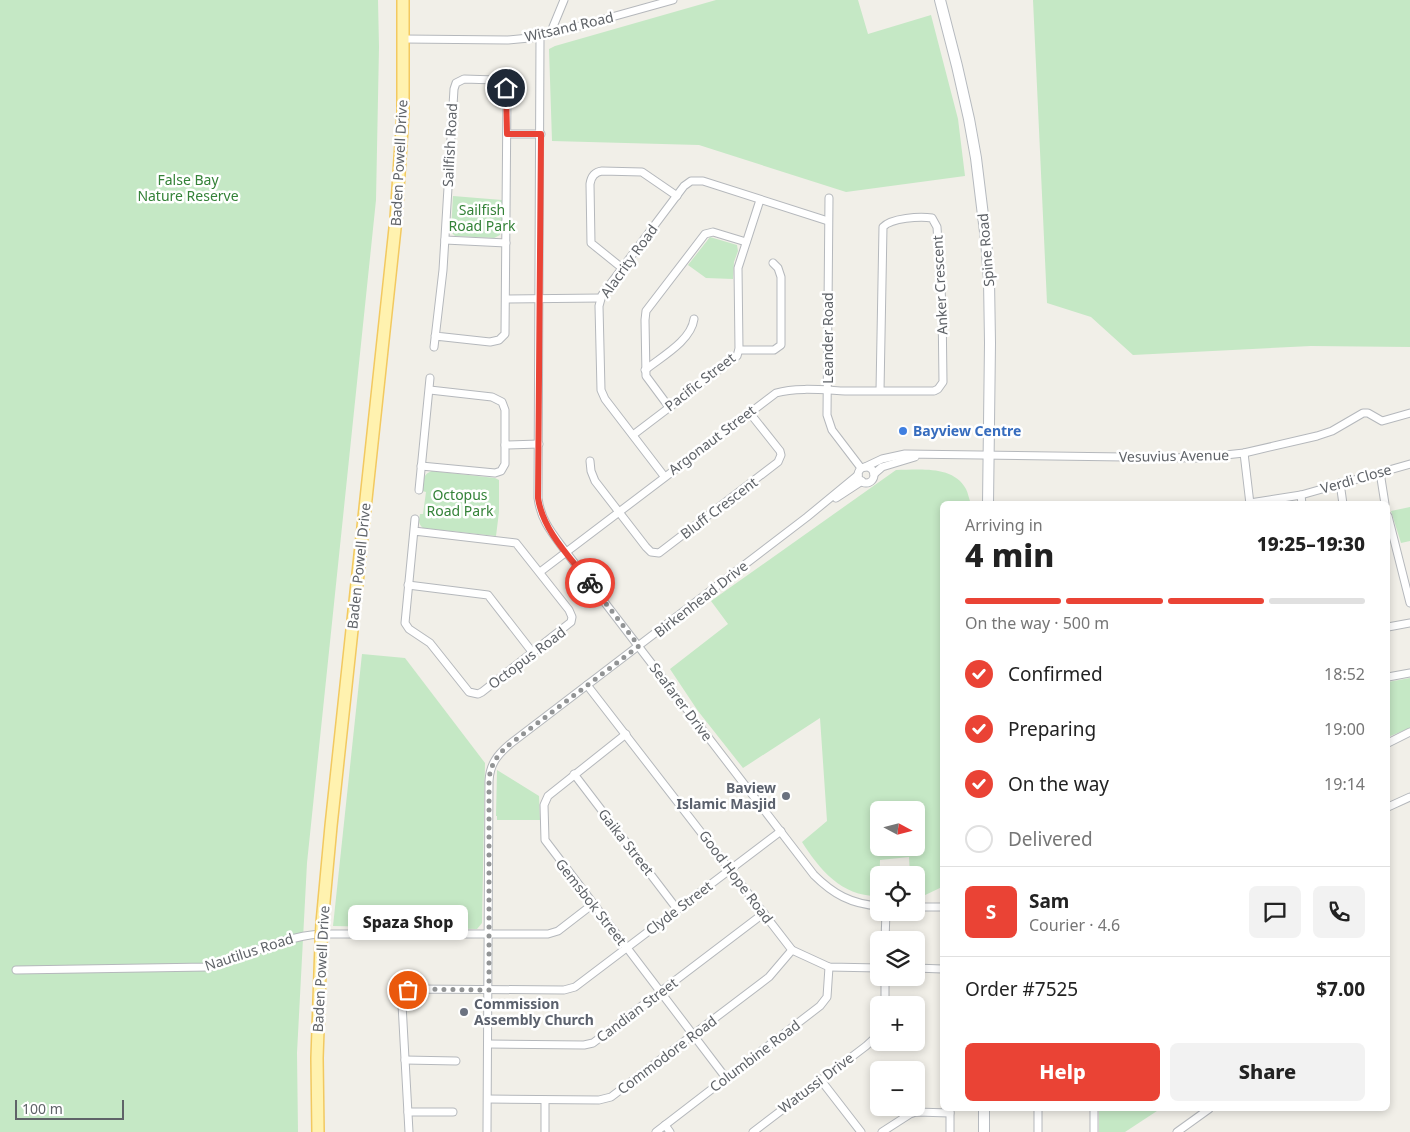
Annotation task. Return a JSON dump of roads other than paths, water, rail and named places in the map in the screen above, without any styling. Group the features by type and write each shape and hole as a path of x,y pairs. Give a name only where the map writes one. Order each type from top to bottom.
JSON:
{"main road":[{"name":"Baden Powell Drive","path":"318,1132 317,1058 322,923 396,227 403,113 403,0"},
{"name":"Spine Road","path":"940,0 964,93 976,158 982,207 990,310 988,501"},
{"path":"984,1111 984,1132"}],"street":[{"path":"550,34 564,0"},
{"name":"Witsand Road","path":"404,39 498,40 540,37 673,0"},
{"name":"Seafarer Drive","path":"540,37 538,498 541,515 566,552 814,875 832,892 848,900 870,904"},
{"name":"Sailfish Road","path":"434,347 435,336 444,240 453,93 456,83 464,79 495,80 504,85 507,94 505,334 499,340 490,342 435,336"},
{"path":"507,134 541,134"},
{"path":"622,268 591,243 590,184 592,176 598,171 642,172 677,196"},
{"name":"Alacrity Road","path":"664,476 605,399 601,390 600,298 687,183 699,180 828,221"},
{"name":"Leander Road","path":"829,198 827,390 829,423 862,473 870,468 874,474"},
{"name":"Pacific Street","path":"632,435 735,358 739,350 738,268 760,200"},
{"name":"Anker Crescent","path":"923,217 932,218 937,227 943,382 934,391 880,391 883,227 890,221 923,217"},
{"path":"669,407 648,381 645,370 646,311 705,234 713,232 746,242"},
{"path":"444,240 506,242"},
{"path":"739,350 774,350 781,345 781,277 778,268 773,263"},
{"path":"506,299 600,298"},
{"path":"645,370 686,337 693,326 694,319"},
{"path":"419,490 430,378"},
{"path":"422,466 498,473 505,464 505,410 502,402 497,398 430,390"},
{"name":"Argonaut Street","path":"540,572 664,476 776,393 782,391 827,390 880,391"},
{"name":"Bluff Crescent","path":"619,511 646,547 655,552 662,551 778,462 780,451 749,412"},
{"name":"Vesuvius Avenue","path":"988,456 1197,458 1244,454 1318,436 1332,431 1363,413 1368,413 1382,421 1410,413"},
{"path":"505,445 539,444"},
{"name":"Birkenhead Drive","path":"489,990 489,779 492,764 501,752 862,473 892,456 905,454 988,456"},
{"path":"1244,454 1250,501"},
{"name":"Birkenhead Drive","path":"862,473 867,483 871,481 874,474 882,467 920,455"},
{"path":"590,460 591,471 595,481 619,511"},
{"name":"Verdi Close","path":"1263,501 1301,495 1410,464"},
{"path":"1380,472 1385,501"},
{"path":"1340,483 1343,501"},
{"name":"Verdi Close","path":"1301,495 1302,501"},
{"name":"Octopus Road","path":"414,531 516,543 569,610 572,620 570,625 482,692 478,694 469,692 430,643 407,626 405,620 415,519"},
{"path":"1390,524 1410,603"},
{"path":"408,585 488,595 533,652"},
{"path":"1390,627 1410,623"},
{"path":"1390,676 1410,673"},
{"name":"Good Hope Road","path":"588,685 792,950 829,967 870,968"},
{"path":"1390,742 1410,732"},
{"name":"Gemsbok Street","path":"626,734 552,791 546,799 544,834 548,846 726,1078"},
{"name":"Gaika Street","path":"574,774 677,910"},
{"path":"1390,806 1410,797"},
{"name":"Clyde Street","path":"405,1060 402,1004 406,992 411,989 570,989 579,985 781,831"},
{"name":"Nautilus Road","path":"16,970 208,967 219,965 285,939 308,934 488,935 554,933 593,904"},
{"path":"925,907 940,906"},
{"name":"Candian Street","path":"488,1044 589,1044 597,1040 764,913"},
{"name":"Commodore Road","path":"488,1100 599,1100 611,1097 770,977 792,950"},
{"name":"Columbine Road","path":"656,1132 825,1002 828,992 829,967"},
{"path":"925,968 940,969"},
{"path":"487,1132 489,990"},
{"name":"Watussi Drive","path":"753,1132 870,1042"},
{"path":"409,1132 405,1060 456,1061"},
{"path":"820,1080 861,1132"},
{"path":"545,1100 545,1132"},
{"path":"882,1132 916,1112 950,1111 950,1132"},
{"path":"1038,1111 1038,1132"},
{"path":"1094,1111 1094,1132"},
{"path":"1177,1132 1196,1114 1204,1111"},
{"path":"408,1112 453,1112"},
{"path":"665,1125 670,1132"}],"place":[{"name":"Bayview Centre","path":"903,431"},
{"name":"Baview Islamic Masjid","path":"786,796"},
{"name":"Spaza Shop","path":"408,990"},
{"name":"Commission Assembly Church","path":"464,1012"}],"park label":[{"name":"False Bay Nature Reserve","path":"188,188"},
{"name":"Sailfish Road Park","path":"482,218"},
{"name":"Octopus Road Park","path":"460,504"}]}
